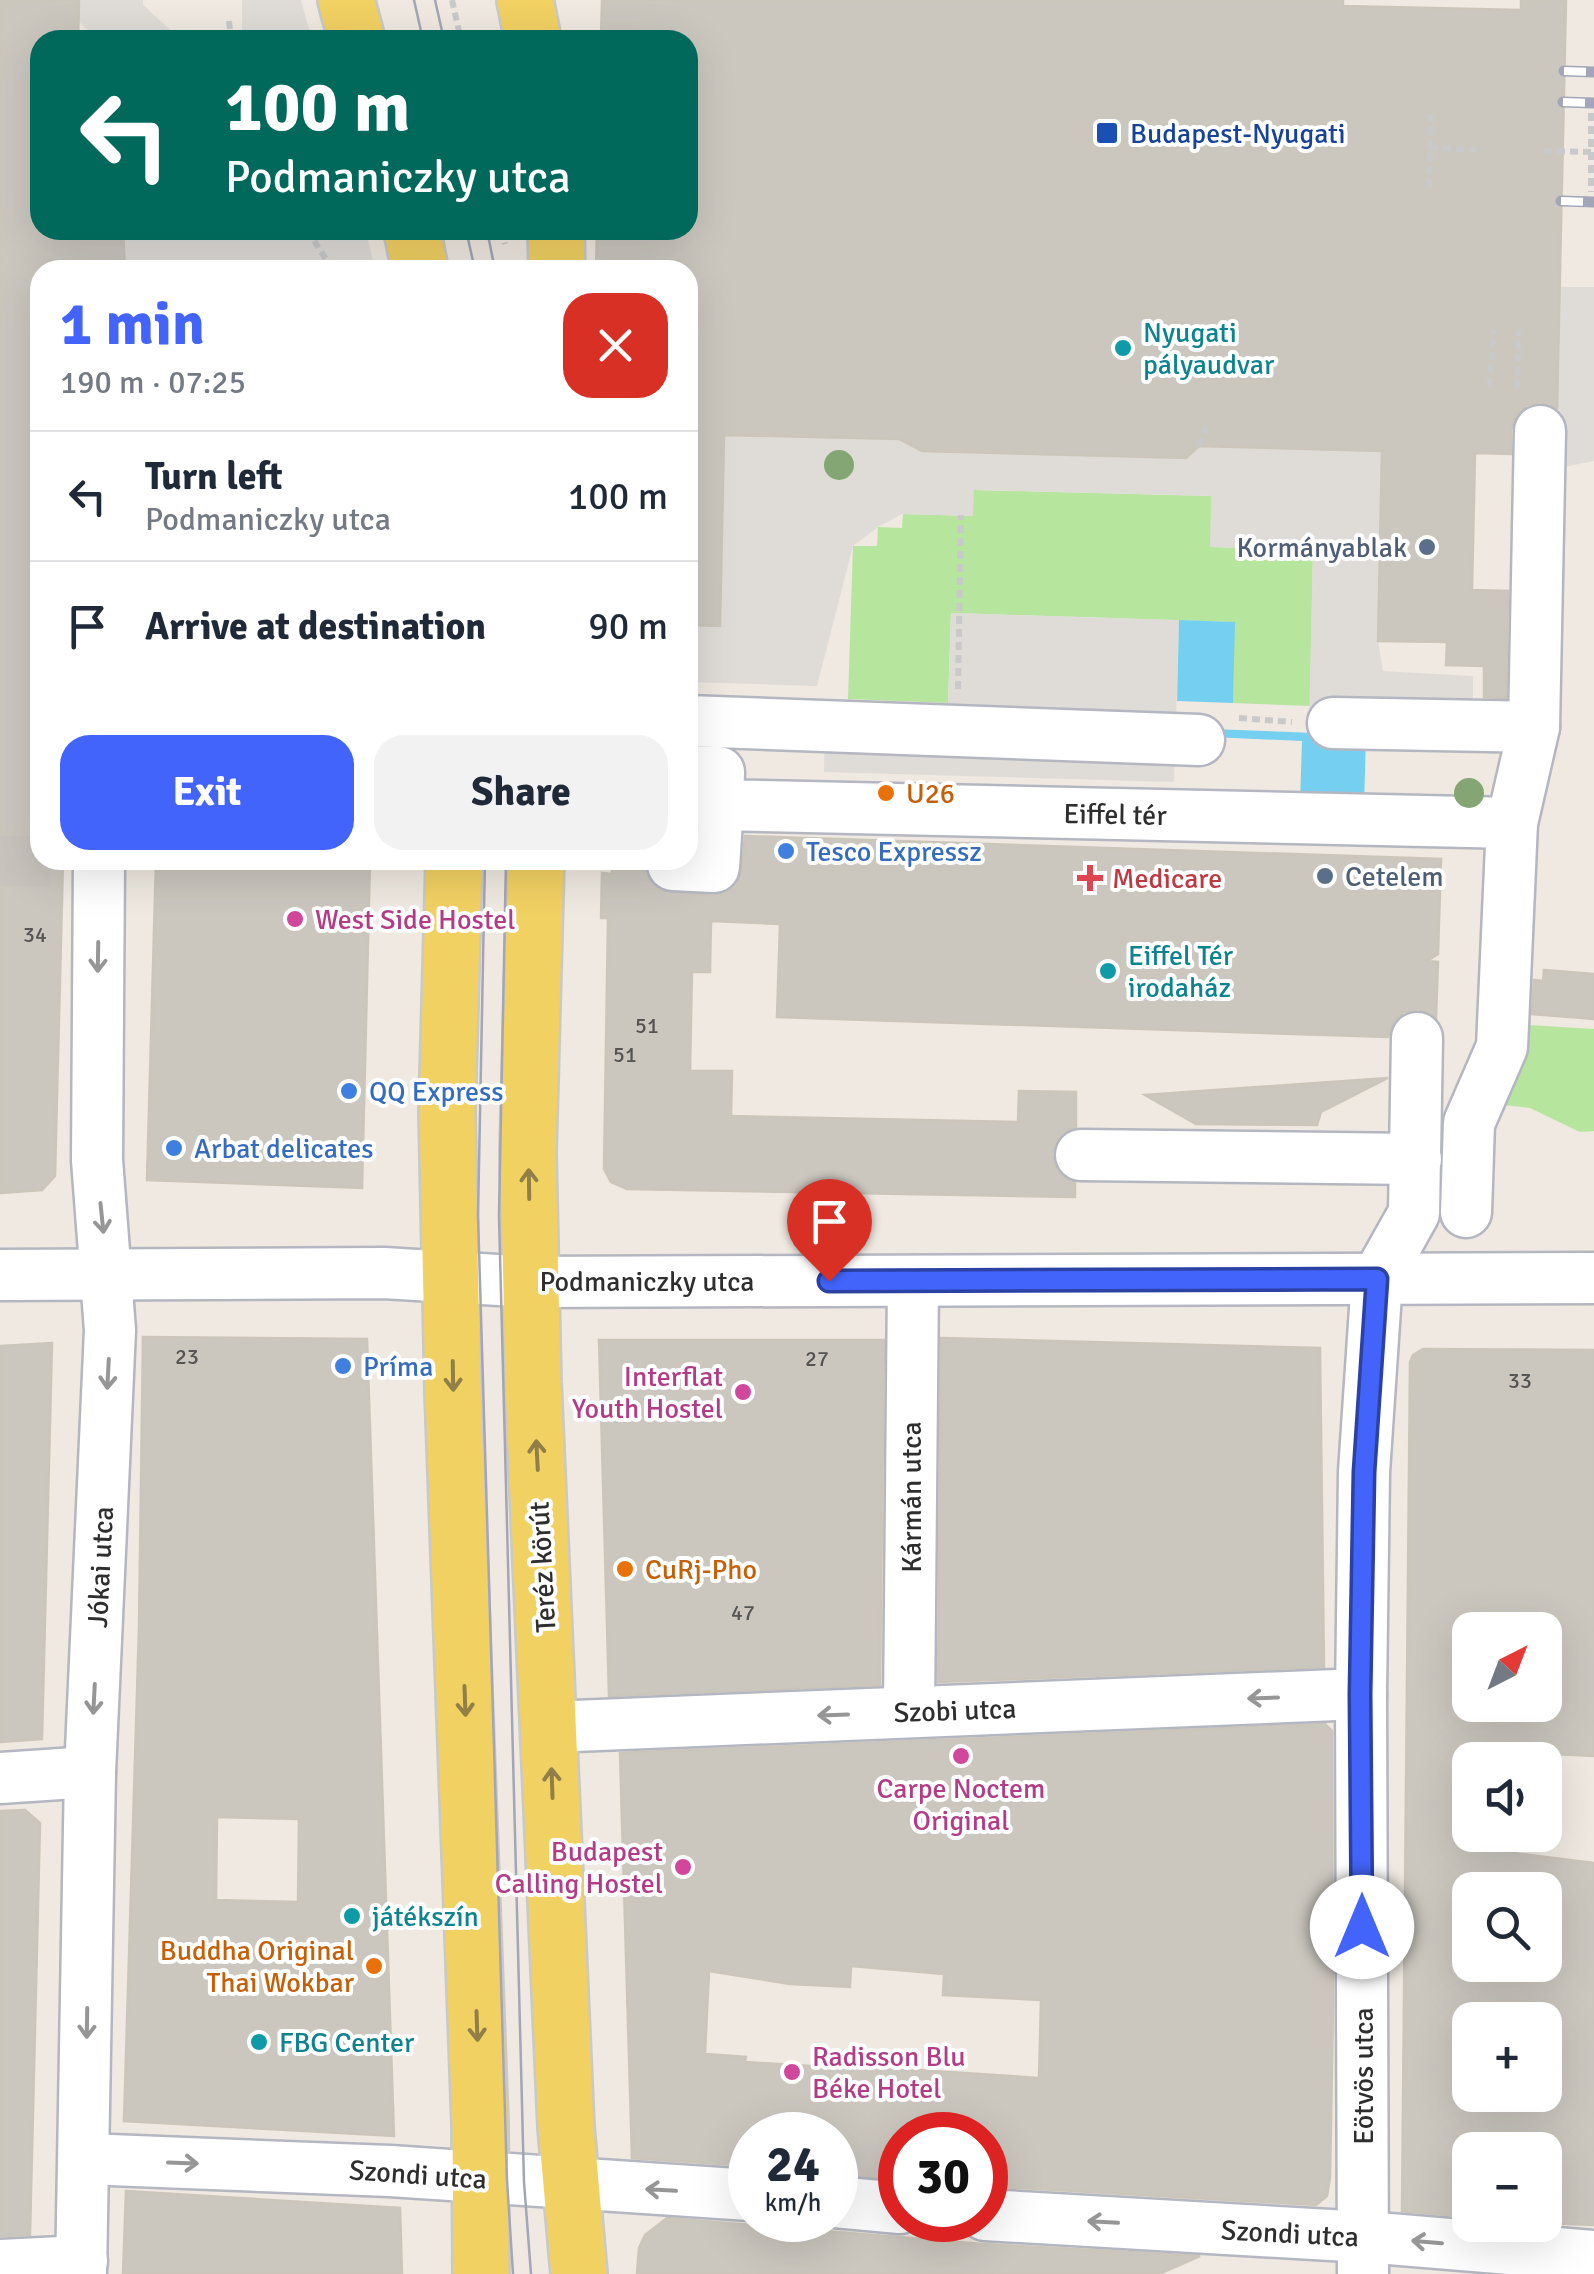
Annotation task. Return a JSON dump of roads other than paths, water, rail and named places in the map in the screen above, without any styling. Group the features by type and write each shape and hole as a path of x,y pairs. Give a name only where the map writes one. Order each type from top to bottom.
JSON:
{"main road":[{"path":"346,0 354,30"},
{"path":"525,0 532,30"},
{"path":"454,870 448,1112 481,2274"},
{"name":"Teréz körút","path":"536,870 528,1152 531,1282 579,2274"}],"street":[{"path":"1466,1212 1469,1123 1502,1047 1512,822 1534,728 1540,431"},
{"path":"698,721 1199,740"},
{"path":"1332,724 1534,728"},
{"name":"Eiffel tér","path":"698,867 714,867 703,788 1512,822"},
{"name":"Jókai utca","path":"82,2268 90,1772 110,1330 97,1160 87,870"},
{"path":"1377,1279 1414,1213 1417,1038"},
{"path":"1081,1155 1416,1159"},
{"name":"Podmaniczky utca","path":"0,1275 384,1273 531,1282 1594,1278"},
{"name":"Eötvös utca","path":"1364,2256 1360,1694 1364,1472 1377,1279"},
{"name":"Kármán utca","path":"909,1712 913,1281"},
{"name":"Szobi utca","path":"550,1727 1360,1694"},
{"path":"0,1778 90,1772"},
{"name":"Szondi utca","path":"85,2159 390,2171 728,2194"},
{"name":"Szondi utca","path":"1008,2217 1364,2256 1594,2256"},
{"path":"0,2265 82,2268"}],"water":[{"path":"1179,620 1235,622 1233,703 1177,701"},
{"path":"1211,729 1366,735 1364,806 1300,803 1302,741 1211,737"}],"tunnel":[{"path":"0,861 30,861"}],"tram line":[{"path":"414,0 421,30"},
{"path":"435,0 442,30"},
{"path":"468,240 473,260"},
{"path":"489,240 493,260"},
{"path":"485,870 478,1216 513,2274"},
{"path":"506,870 499,1216 524,2182 531,2274"}],"railway":[{"path":"1564,71 1594,72"},
{"path":"1563,102 1594,103"},
{"path":"1561,201 1594,202"}],"place":[{"name":"Budapest-Nyugati","path":"1107,133"},
{"name":"Nyugati pályaudvar","path":"1123,348"},
{"name":"Kormányablak","path":"1427,547"},
{"name":"U26","path":"886,793"},
{"name":"Tesco Expressz","path":"786,851"},
{"name":"Cetelem","path":"1325,876"},
{"name":"Medicare","path":"1090,878"},
{"name":"West Side Hostel","path":"295,919"},
{"name":"Eiffel Tér irodaház","path":"1108,971"},
{"name":"QQ Express","path":"349,1091"},
{"name":"Arbat delicates","path":"174,1148"},
{"name":"Príma","path":"343,1366"},
{"name":"Interflat Youth Hostel","path":"743,1392"},
{"name":"CuRj-Pho","path":"625,1569"},
{"name":"Carpe Noctem Original","path":"961,1756"},
{"name":"Budapest Calling Hostel","path":"683,1867"},
{"name":"játékszín","path":"352,1916"},
{"name":"Buddha Original Thai Wokbar","path":"374,1966"},
{"name":"FBG Center","path":"259,2042"},
{"name":"Radisson Blu Béke Hotel","path":"792,2072"}]}
